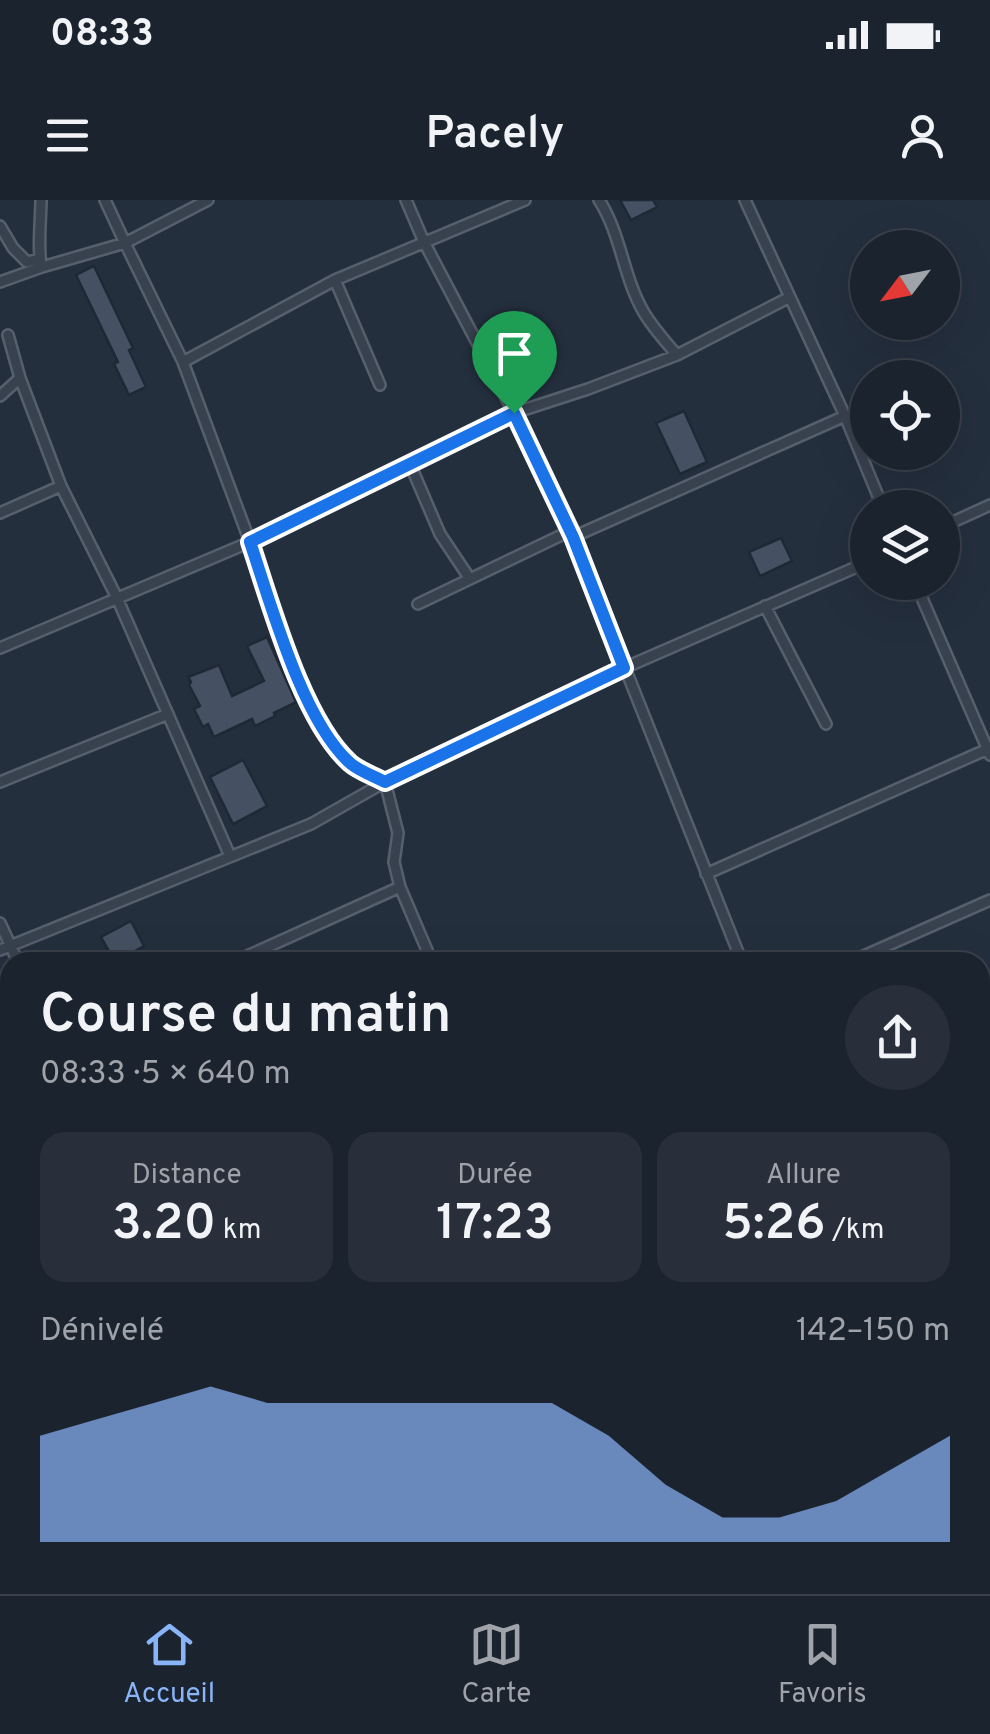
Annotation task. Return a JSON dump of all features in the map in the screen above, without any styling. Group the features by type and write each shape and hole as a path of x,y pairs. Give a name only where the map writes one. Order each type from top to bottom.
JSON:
{"street":[{"path":"40,200 40,263"},
{"path":"105,200 182,362 296,676 328,738 352,766 385,782 398,833 394,862 400,887 428,952"},
{"path":"0,282 40,263 125,243 208,200"},
{"path":"406,200 571,534 738,952"},
{"path":"182,362 336,280 525,200"},
{"path":"599,200 610,218 642,309 678,355"},
{"path":"745,200 875,490"},
{"path":"0,226 26,262 40,263"},
{"path":"336,280 380,385"},
{"path":"0,648 250,542 514,413 678,355 790,298"},
{"path":"8,335 60,486 117,598 230,856"},
{"path":"0,396 20,378"},
{"path":"418,604 844,416"},
{"path":"410,464 440,534 470,579"},
{"path":"0,513 60,486"},
{"path":"960,518 990,504"},
{"path":"0,923 5,948 311,824 385,782 624,668 850,570"},
{"path":"706,874 989,751 923,600"},
{"path":"765,606 826,724"},
{"path":"0,782 168,714"},
{"path":"256,952 400,887"},
{"path":"873,952 990,900"}],"building":[{"path":"620,200 653,200 657,207 631,220"},
{"path":"94,266 133,348 129,350 146,387 129,395 114,364 118,362 76,275"},
{"path":"684,411 707,462 680,474 656,423"},
{"path":"781,538 792,561 760,576 749,552"},
{"path":"267,637 296,702 255,726 252,719 214,737 208,724 203,727 194,709 200,706 188,677 219,665 232,696 264,681 247,646"},
{"path":"243,760 267,806 233,824 210,777"},
{"path":"131,921 144,946 133,952 109,952 101,937"}],"route":[{"path":"514,413 573,537 624,668 385,782 352,766 328,738 296,676 250,542 514,413"}]}
